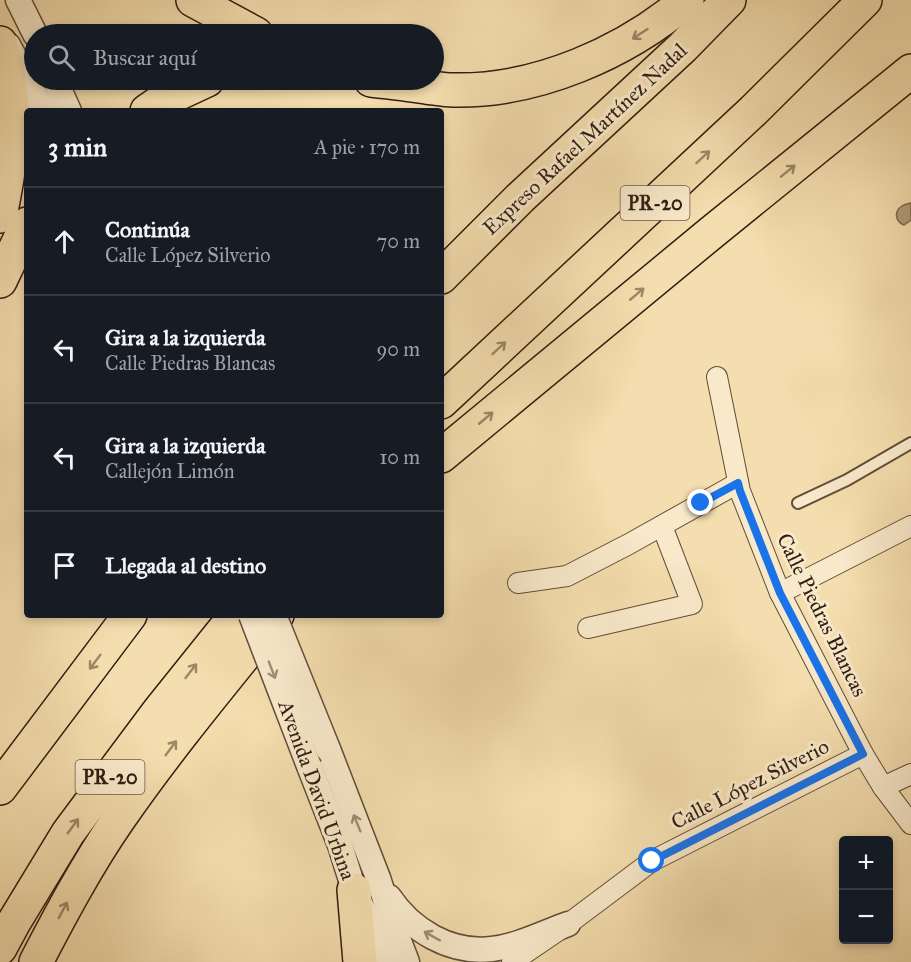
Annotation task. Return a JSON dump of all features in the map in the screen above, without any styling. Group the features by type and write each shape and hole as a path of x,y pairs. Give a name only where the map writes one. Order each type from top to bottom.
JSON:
{"highway":[{"path":"193,0 237,24"},
{"path":"444,89 484,89 518,84 587,62 621,46 673,12 687,0"},
{"name":"Expreso Rafael Martínez Nadal","path":"444,274 520,198 683,47 729,0"},
{"name":"PR-20","path":"444,399 753,111 865,0"},
{"path":"0,43 9,80 12,124 8,178 0,216"},
{"path":"444,454 911,71"},
{"path":"151,108 186,90"},
{"path":"0,281 24,230"},
{"path":"0,788 128,618"},
{"name":"PR-20","path":"0,948 68,833 159,711 234,618"},
{"path":"36,962 67,903 118,820 173,745 273,618"},
{"path":"360,962 366,884"}],"street":[{"path":"18,0 30,24"},
{"path":"0,30 24,73"},
{"path":"34,90 42,108"},
{"path":"60,90 68,108"},
{"name":"Calle Piedras Blancas","path":"717,376 740,491 780,593 863,754 911,824"},
{"path":"518,584 567,576 738,483"},
{"path":"588,628 692,604 662,526"},
{"path":"780,593 911,526"},
{"name":"Avenida David Urbina","path":"252,618 340,845 392,923 408,962"},
{"name":"Avenida David Urbina","path":"276,618 328,749 388,962"},
{"name":"Calle López Silverio","path":"513,962 652,861 863,754"},
{"path":"884,787 911,774"},
{"path":"366,884 390,899 405,918 427,934 448,945 469,949 491,949 518,943 568,924"},
{"path":"528,962 568,924"}],"lane":[{"path":"798,503 847,480 911,443"}],"shaded area":[{"path":"911,203 911,220 904,225 901,224 897,219 897,211 902,206"}],"route":[{"path":"652,861 863,754 780,593 738,483 701,503"}]}
